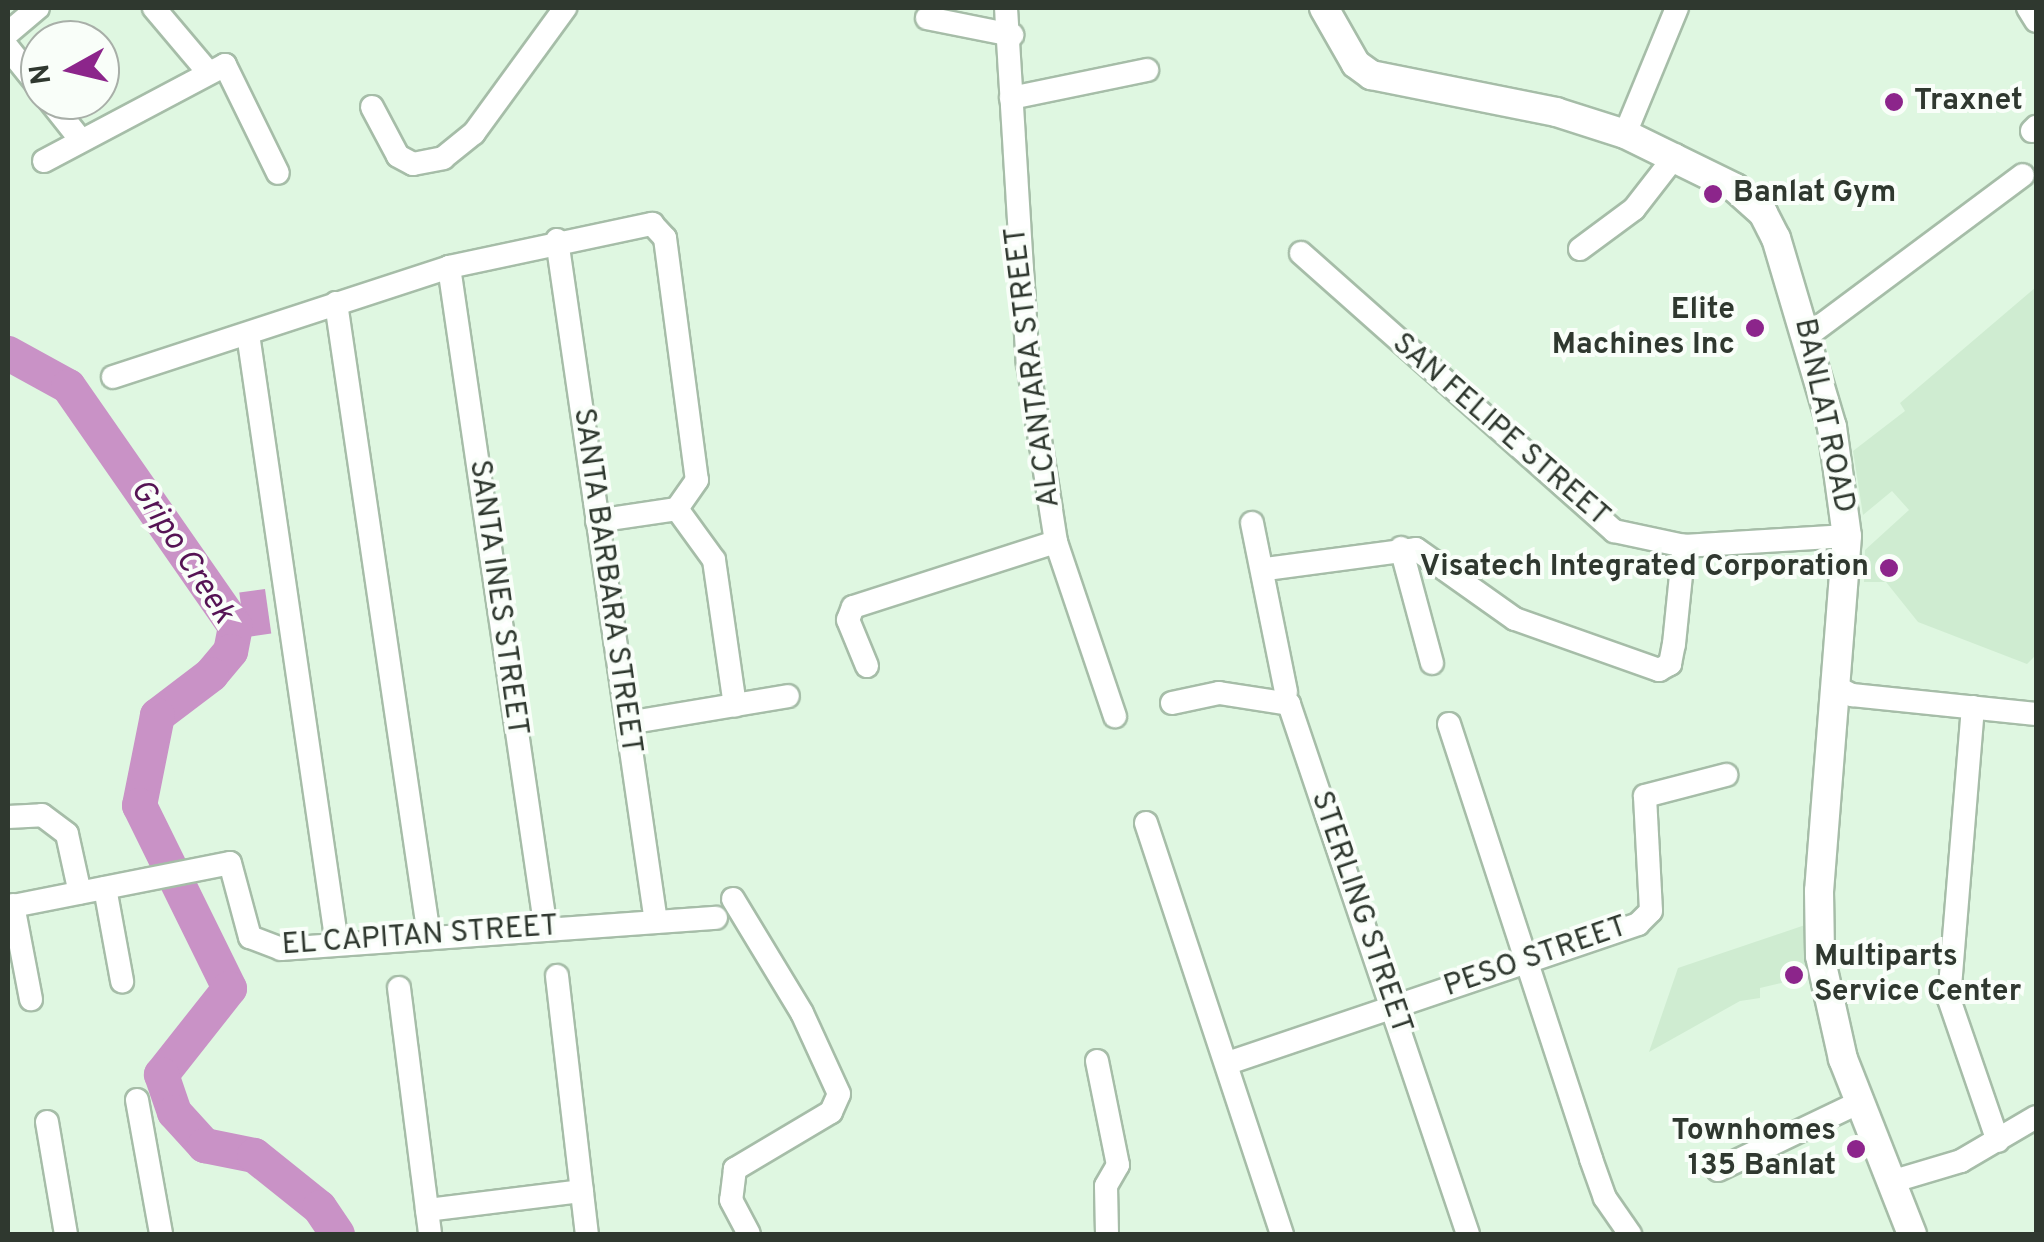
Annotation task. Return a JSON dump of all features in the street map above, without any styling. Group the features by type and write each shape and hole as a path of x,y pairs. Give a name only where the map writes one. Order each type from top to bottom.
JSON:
{"street":[{"path":"8,33 38,8"},
{"path":"154,8 208,72"},
{"path":"372,108 398,156 413,164 442,158 474,133 565,8"},
{"name":"ALCANTARA STREET","path":"1006,8 1012,35 1011,98 1028,363 1056,542 1115,716"},
{"name":"BANLAT ROAD","path":"1324,8 1359,68 1387,82 1556,112 1625,134 1736,188 1763,214 1806,336 1832,427 1848,536 1819,892 1820,956 1835,1034 1912,1234"},
{"path":"1625,134 1677,8"},
{"path":"2028,8 2036,21"},
{"path":"927,18 1012,35"},
{"path":"44,161 225,64 278,173"},
{"path":"1011,98 1147,70"},
{"path":"65,120 80,139"},
{"path":"1580,249 1634,209 1676,156"},
{"path":"1806,336 2023,175"},
{"path":"113,377 449,267 556,240 659,226 698,463 697,480 677,509 598,520"},
{"name":"SANTA BARBARA STREET","path":"556,240 656,922"},
{"name":"SAN FELIPE STREET","path":"1301,253 1614,531 1684,546 1848,536"},
{"name":"SANTA INES STREET","path":"449,267 546,930"},
{"path":"336,303 429,936"},
{"path":"248,334 337,944"},
{"path":"677,509 714,560 735,706"},
{"path":"1252,524 1266,568 1286,692"},
{"path":"868,666 848,615 880,596 1056,542"},
{"path":"1266,568 1416,549 1515,619 1650,670 1670,664 1684,546"},
{"path":"1401,548 1432,664"},
{"path":"1838,688 2036,714"},
{"name":"STERLING STREET","path":"1172,703 1219,693 1290,704 1468,1234"},
{"path":"627,723 788,696"},
{"path":"1973,707 1949,999 1998,1141"},
{"path":"1449,724 1604,1198 1630,1234"},
{"name":"PESO STREET","path":"1228,1064 1646,918 1644,796 1726,775"},
{"path":"8,817 42,815 68,834 80,893"},
{"path":"1146,823 1282,1234"},
{"name":"EL CAPITAN STREET","path":"10,906 230,863 240,918 250,937 264,946 716,918"},
{"path":"105,888 122,980"},
{"path":"733,898 802,1013 839,1094 831,1112 735,1169 731,1200 749,1234"},
{"path":"10,906 31,1000"},
{"path":"557,976 587,1234"},
{"path":"399,988 430,1234"},
{"path":"1096,1061 1118,1165 1106,1186 1108,1234"},
{"path":"138,1100 161,1234"},
{"path":"1718,1170 1862,1101"},
{"path":"1894,1181 1960,1161 2036,1117"},
{"path":"47,1122 66,1234"},
{"path":"427,1210 582,1191"}],"shaded area":[{"path":"2036,287 2036,655 2027,664 1918,622 1886,582 1864,582 1865,550 1909,510 1892,491 1863,515 1853,451 1905,411 1900,403"},
{"path":"265,589 271,634 246,637 239,593"},
{"path":"1805,925 1807,977 1760,988 1760,998 1740,1001 1649,1052 1678,968"}],"waterway":[{"name":"Gripo Creek","path":"8,353 68,386 235,626 230,651 211,674 157,715 139,805 229,988 161,1074 174,1112 204,1145 254,1155 319,1207 337,1234"}],"place":[{"name":"Traxnet","path":"1894,102"},
{"name":"Banlat Gym","path":"1713,194"},
{"name":"Elite Machines Inc","path":"1755,328"},
{"name":"Visatech Integrated Corporation","path":"1889,568"},
{"name":"Multiparts Service Center","path":"1794,975"},
{"name":"Townhomes 135 Banlat","path":"1856,1149"}]}
